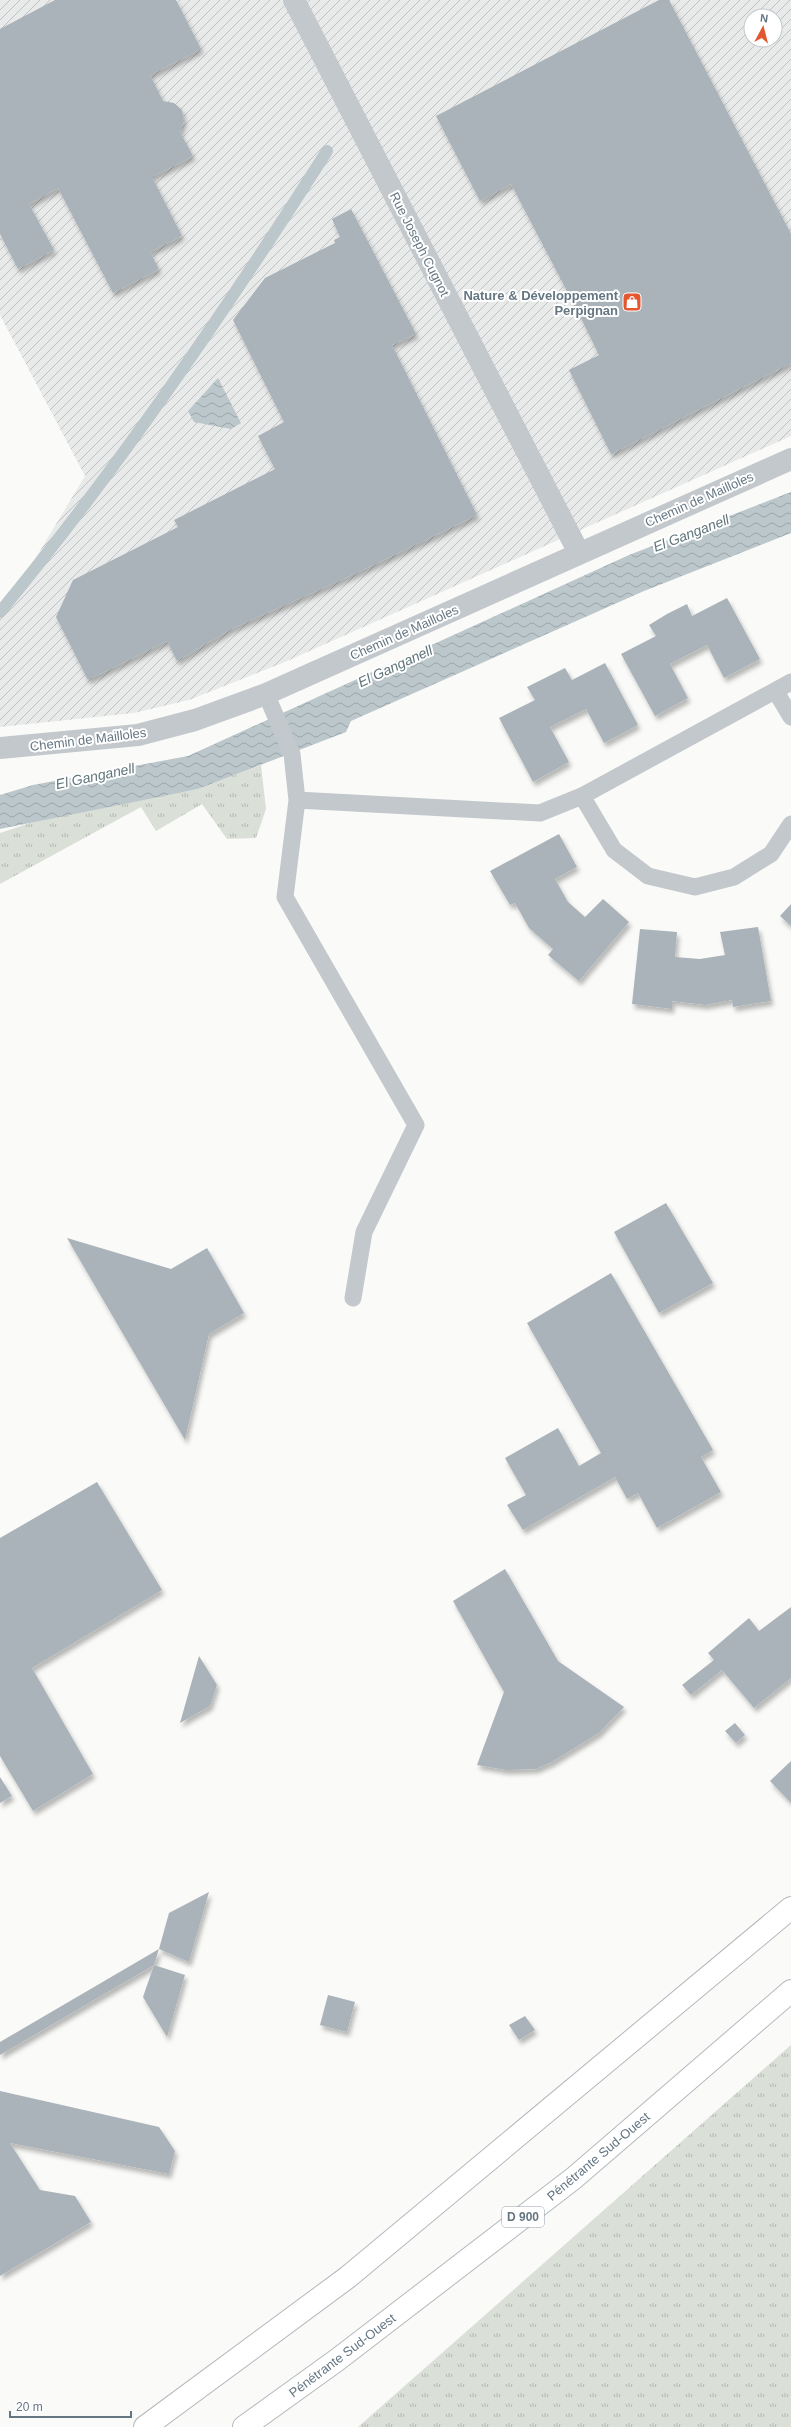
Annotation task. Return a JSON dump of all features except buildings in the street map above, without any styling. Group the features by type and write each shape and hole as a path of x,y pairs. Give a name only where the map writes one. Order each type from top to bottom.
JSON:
{"highway":[{"path":"145,2427 348,2278 791,1908"},
{"name":"Pénétrante Sud-Ouest","path":"244,2427 337,2360 574,2178 791,1991"}],"street":[{"name":"Rue Joseph Cugnot","path":"294,0 579,553"},
{"name":"Chemin de Mailloles","path":"0,748 138,735 195,720 266,694 791,459"}],"lane":[{"path":"298,800 540,813 582,796 776,692 791,682"},
{"path":"776,692 791,717"},
{"path":"266,694 292,754 298,800 285,897 416,1125 364,1232 353,1298"},
{"path":"582,796 614,850 648,876 695,887 734,878 771,854 791,824"}],"shaded area":[{"path":"0,0 791,0 791,436 285,662 189,700 134,713 0,727 0,617 85,476 0,315"}],"green space":[{"path":"261,765 266,809 256,838 227,839 202,804 156,831 141,807 0,884 0,833 42,819 198,789"},
{"path":"791,2045 791,2427 358,2427"}],"water":[{"path":"218,378 241,423 231,429 194,422 188,411"},
{"name":"El Ganganell","path":"791,492 791,533 644,591 351,721 346,732 198,789 0,829 0,795 33,785 188,756 629,555"}],"waterway":[{"path":"0,612 88,501 130,444 250,270 327,151"}],"place":[{"name":"Nature & Développement Perpignan","path":"632,302"}]}
